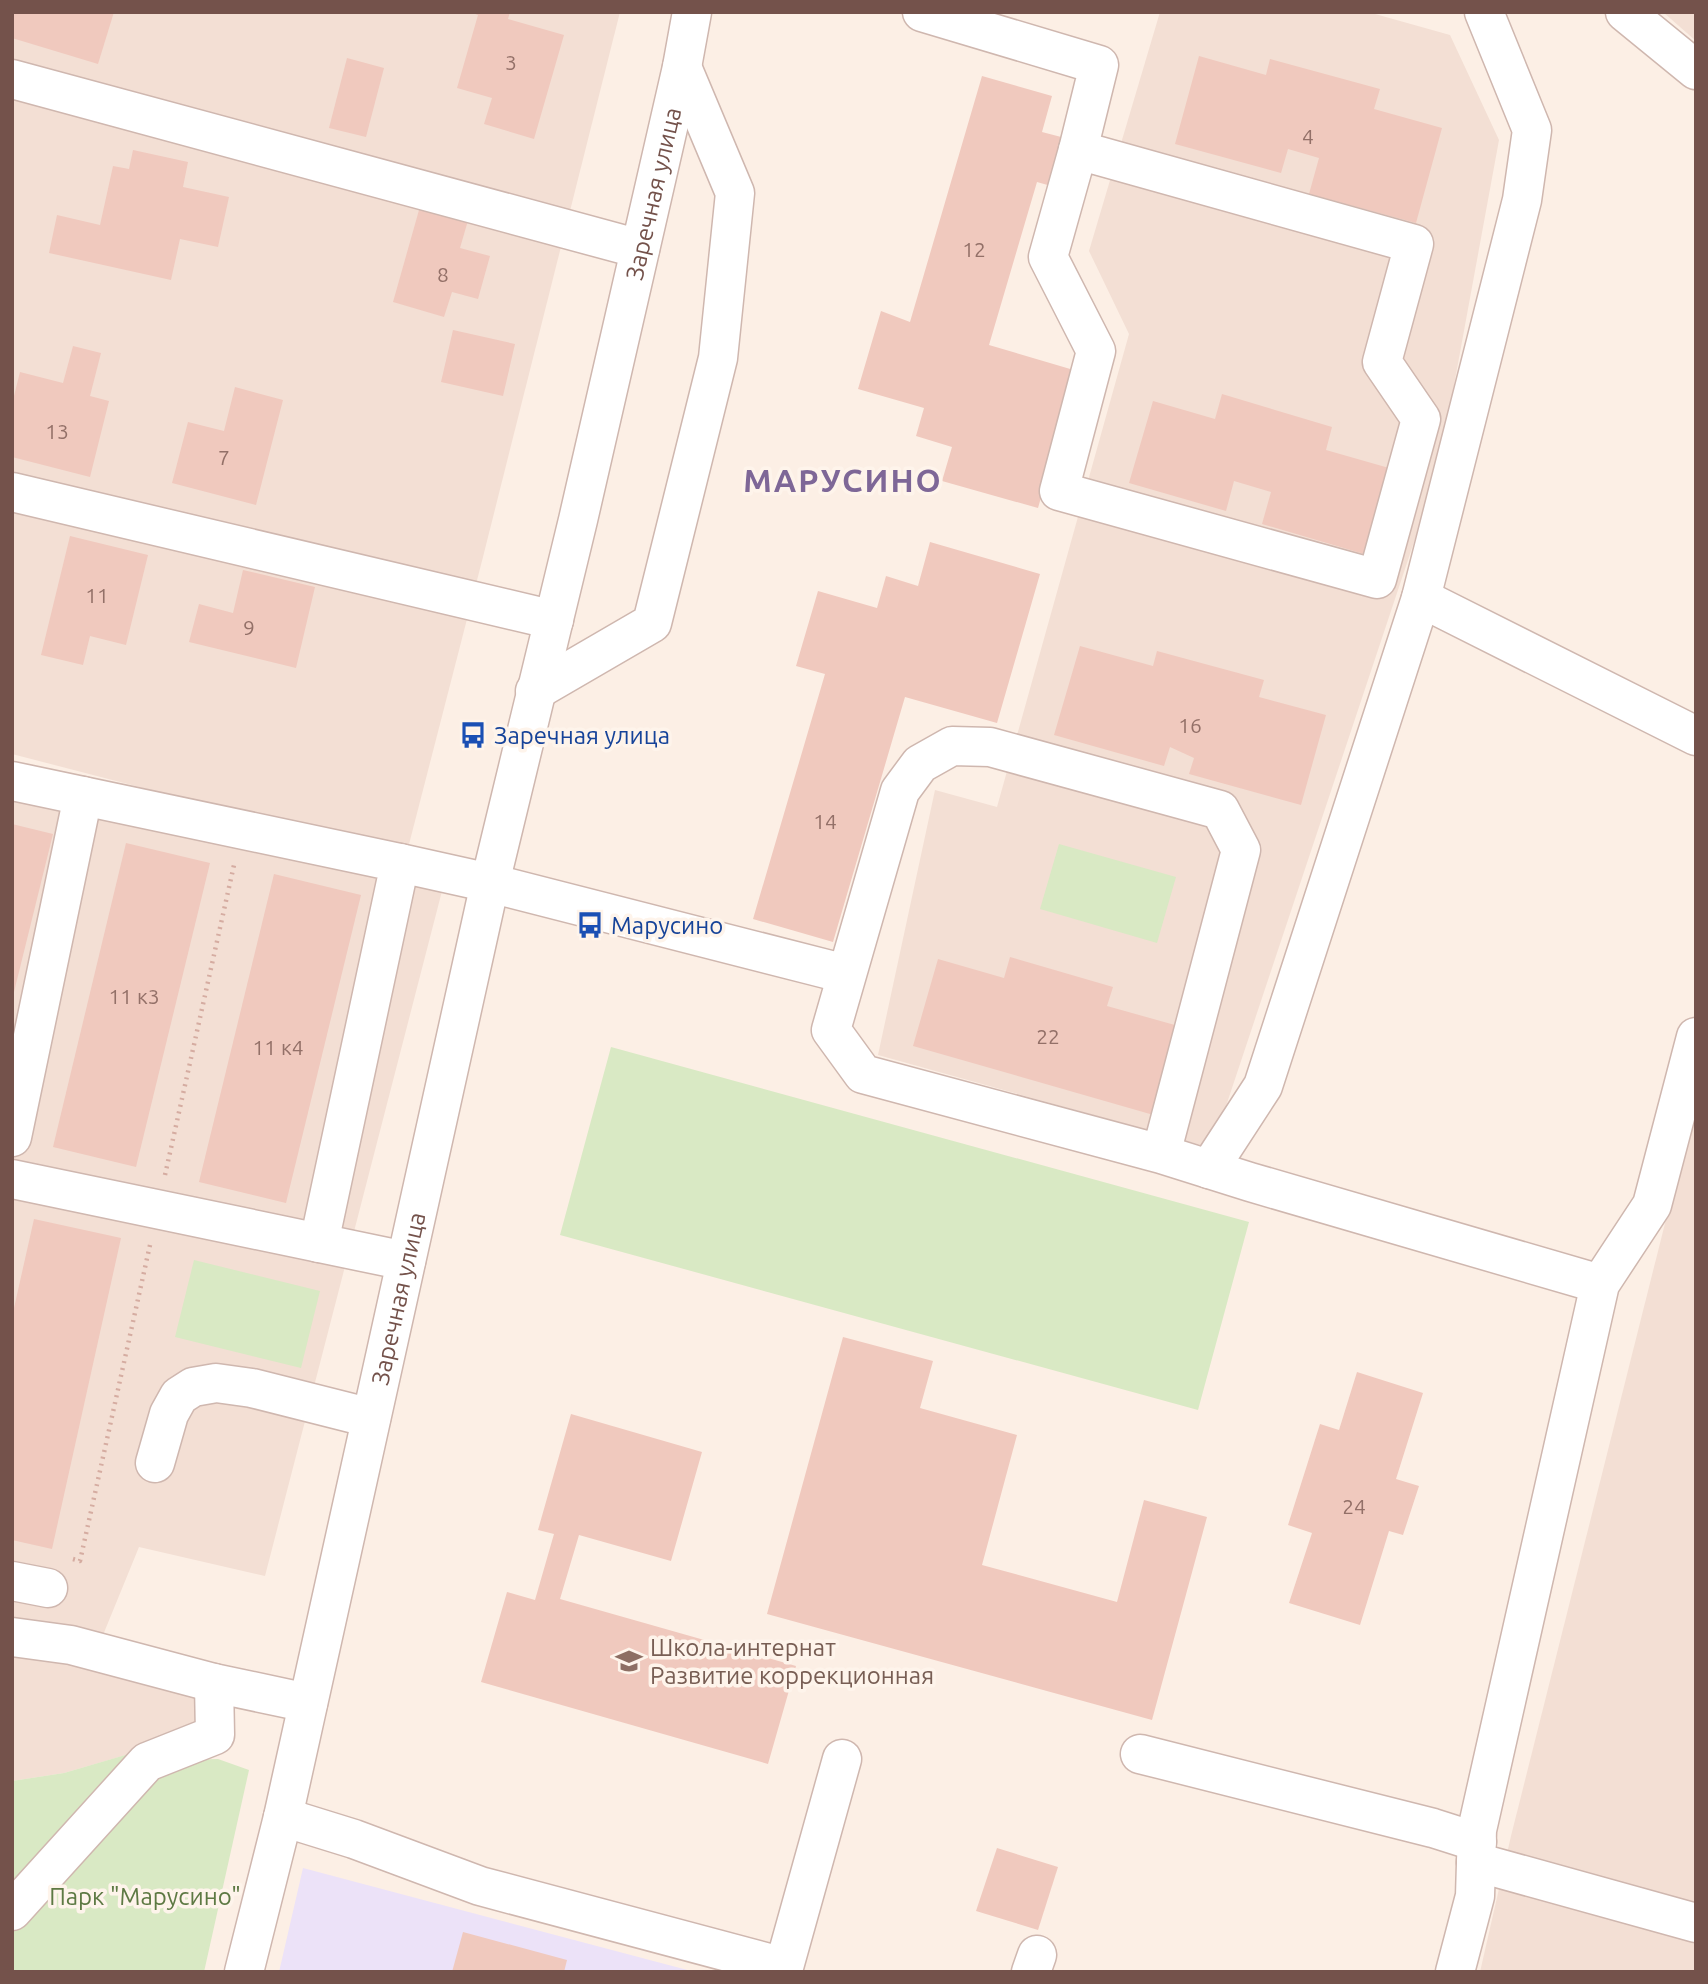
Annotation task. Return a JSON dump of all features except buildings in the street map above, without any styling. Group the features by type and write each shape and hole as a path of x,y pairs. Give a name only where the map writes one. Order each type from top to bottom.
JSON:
{"street":[{"name":"Заречная улица","path":"244,1972 283,1817 490,883 554,620 682,67 692,12"},
{"path":"922,12 1099,65 1048,257 1096,351 1059,491 1377,579 1422,419 1382,362 1414,244 1078,149"},
{"path":"1209,1169 1263,1086 1421,598 1522,200 1532,130 1484,12"},
{"path":"1625,12 1696,70"},
{"path":"535,691 652,623 718,358 735,193 682,67"},
{"path":"12,79 640,249"},
{"path":"12,492 554,620"},
{"path":"1421,598 1696,736"},
{"path":"1161,1154 1241,850 1220,810 990,747 952,746 920,764 900,791 831,1030 863,1074 1161,1154 1600,1284"},
{"path":"12,781 490,883 846,974"},
{"path":"12,1136 83,796"},
{"path":"319,1243 400,863"},
{"path":"1455,1972 1475,1896 1480,1816 1600,1284 1652,1205 1696,1037"},
{"path":"12,1179 406,1261"},
{"path":"155,1463 169,1414 179,1396 193,1387 216,1383 252,1388 371,1418"},
{"path":"12,1637 71,1645 214,1683 308,1703"},
{"path":"12,1911 147,1762 215,1735 214,1683"},
{"path":"1140,1754 1433,1828 1476,1852 1696,1923"},
{"path":"283,1817 354,1839 480,1886 784,1967 842,1759"}],"shaded area":[{"path":"12,12 620,12 406,856 12,754"},
{"path":"1160,12 1368,12 1450,35 1499,140 1439,467 1212,1148 878,1055 935,790 997,807 1129,334 1089,251"},
{"path":"1663,12 1696,12 1696,41"},
{"path":"12,794 442,891 265,1576 139,1547 94,1657 206,1684 202,1733 64,1773 12,1781"},
{"path":"1696,1100 1696,1972 1480,1972 1511,1836"},
{"path":"303,1868 695,1972 279,1972"}],"green space":[{"path":"1059,844 1176,877 1157,943 1040,909"},
{"path":"611,1047 1249,1222 1198,1410 560,1235"},
{"path":"194,1260 320,1291 301,1368 175,1337"},
{"name":"Парк \"Марусино\"","path":"139,1751 179,1760 218,1759 249,1770 204,1972 12,1972 12,1781 64,1773"}],"place":[{"name":"Заречная улица","path":"473,735"},
{"name":"Марусино","path":"590,925"},
{"name":"Школа-интернат Развитие коррекционная","path":"629,1661"}],"district":[{"name":"МАРУСИНО","path":"843,480"}]}
